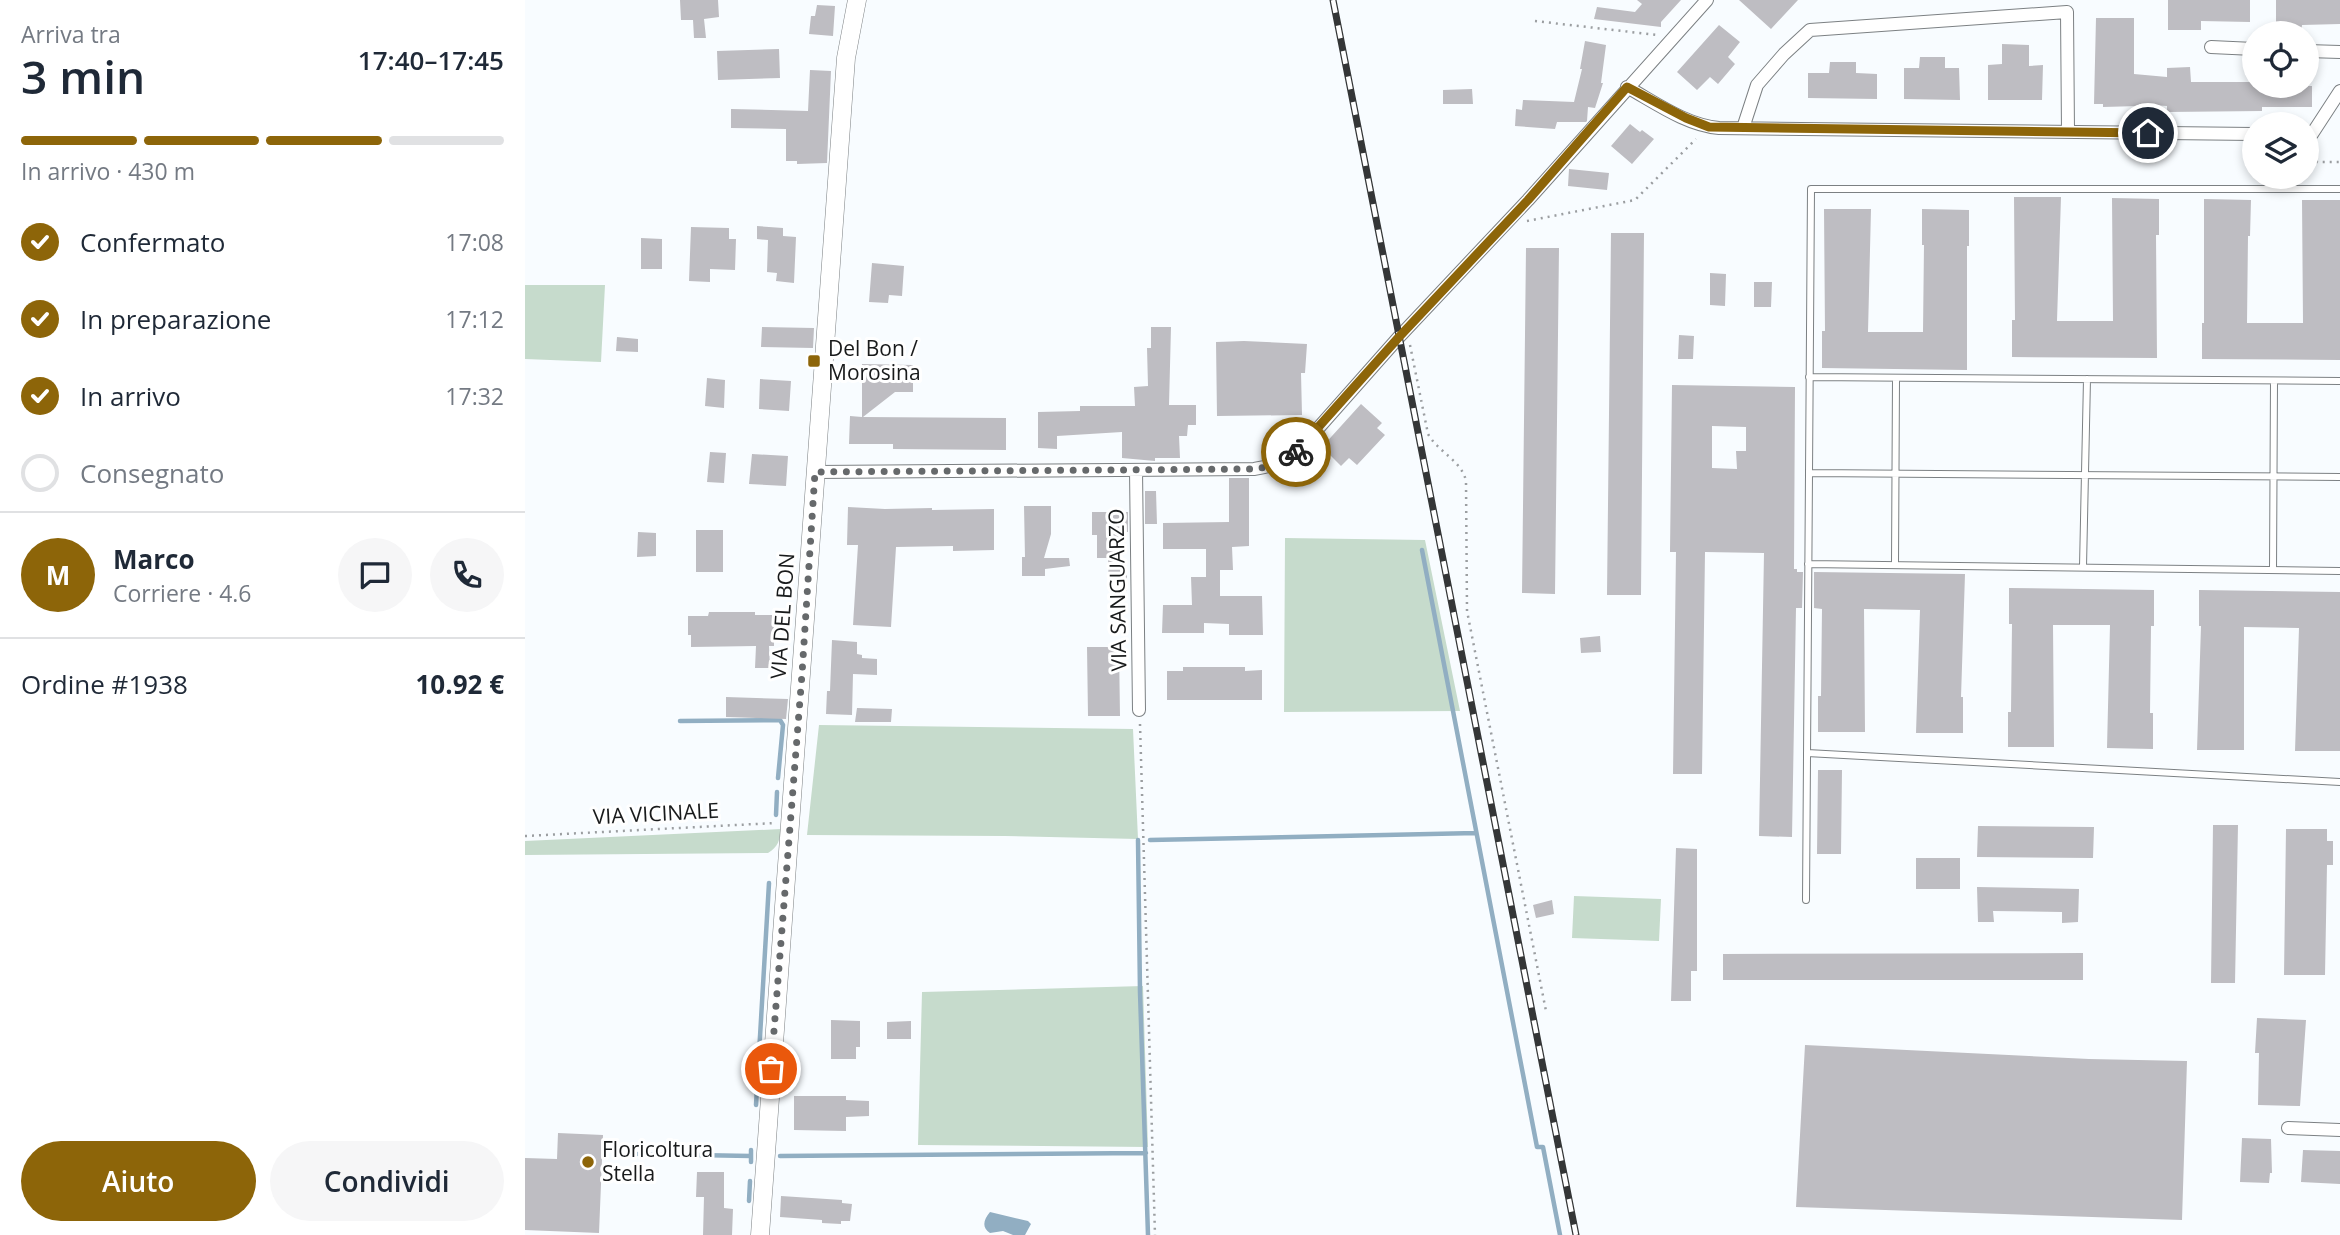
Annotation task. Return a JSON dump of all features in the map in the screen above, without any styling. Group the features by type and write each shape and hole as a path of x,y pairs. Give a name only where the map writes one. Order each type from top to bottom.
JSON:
{"street":[{"name":"VIA DEL BON","path":"760,1235 846,58 857,0"},
{"path":"815,472 1254,469 1282,461 1306,442 1707,0"},
{"path":"1743,128 1757,85 1810,30 2067,12 2068,132"},
{"path":"2211,47 2242,48"},
{"path":"2319,51 2340,52"},
{"path":"1627,87 1709,127 2242,134"},
{"path":"2319,120 2340,91"},
{"name":"VIA SANGUARZO","path":"1136,470 1139,710"},
{"path":"2288,1128 2340,1130"}],"lane":[{"path":"1806,900 1811,189 2340,189"},
{"path":"1809,377 2340,381"},
{"path":"1895,565 1896,378"},
{"path":"2083,567 2087,379"},
{"path":"2273,570 2274,381"},
{"path":"1809,473 2340,477"},
{"path":"1808,564 2340,570"},
{"path":"1807,753 2340,782"}],"path":[{"path":"1535,21 1674,37"},
{"path":"1504,226 1635,200 1709,127"},
{"path":"2319,162 2340,162"},
{"path":"1407,328 1428,434 1436,447 1460,468 1466,481 1468,618 1546,1011"},
{"path":"1139,710 1156,1235"},
{"name":"VIA VICINALE","path":"525,836 789,822"}],"green space":[{"path":"525,285 605,285 601,362 525,359"},
{"path":"1285,538 1425,540 1460,711 1284,712"},
{"path":"819,725 1133,729 1138,839 807,835"},
{"path":"781,829 778,843 768,853 525,855 525,841"},
{"path":"1574,896 1661,899 1659,941 1572,938"},
{"path":"1143,986 1148,1147 918,1145 922,992"}],"water":[{"path":"990,1212 1031,1224 1025,1235 1013,1235 1003,1231 990,1233 984,1223"}],"building":[{"path":"680,0 718,0 719,17 704,19 706,38 694,38 693,20 681,20"},
{"path":"1637,0 1681,0 1661,22 1661,27 1594,19 1597,7 1635,12 1642,4"},
{"path":"1739,0 1798,0 1771,29"},
{"path":"2168,0 2250,0 2250,21 2201,21 2201,30 2168,30"},
{"path":"2276,0 2340,0 2340,24 2276,21"},
{"path":"817,5 835,6 833,36 809,34 811,16 815,16"},
{"path":"2096,18 2134,18 2134,74 2167,77 2167,68 2190,67 2191,82 2242,82 2242,98 2312,98 2312,107 2262,107 2262,111 2167,112 2167,106 2139,104 2103,107 2103,104 2094,104"},
{"path":"1719,25 1740,42 1728,57 1735,64 1718,84 1710,77 1697,90 1677,72"},
{"path":"1585,41 1606,45 1603,83 1595,108 1588,107 1587,121 1557,122 1555,129 1515,126 1516,109 1522,110 1523,100 1574,102"},
{"path":"2002,44 2029,45 2029,66 2043,65 2042,100 1988,100 1988,65 2002,64"},
{"path":"779,49 780,78 718,80 717,51"},
{"path":"1920,57 1945,57 1945,68 1959,68 1960,100 1904,99 1904,68 1919,68"},
{"path":"1830,62 1856,62 1856,73 1877,74 1877,99 1808,98 1808,73 1829,73"},
{"path":"810,70 831,71 827,163 797,164 797,161 786,161 786,129 731,128 731,109 808,111"},
{"path":"1472,89 1473,104 1443,104 1443,90"},
{"path":"1630,124 1654,139 1632,164 1611,146"},
{"path":"1569,169 1609,173 1607,190 1568,186"},
{"path":"2014,197 2061,197 2057,321 2113,321 2112,198 2159,199 2159,235 2156,235 2157,358 2012,357 2012,320 2015,320"},
{"path":"2204,199 2251,200 2247,323 2303,323 2302,200 2340,200 2340,360 2202,359"},
{"path":"1824,209 1871,209 1868,332 1923,332 1922,209 1969,210 1967,370 1822,368 1822,331 1825,331"},
{"path":"757,226 783,228 783,236 796,237 794,283 776,281 777,273 767,272 768,240 757,239"},
{"path":"691,227 729,228 729,239 736,239 735,270 710,269 710,282 689,281"},
{"path":"1611,233 1644,233 1641,595 1607,595"},
{"path":"641,238 662,239 662,269 641,269"},
{"path":"1526,248 1559,248 1555,594 1522,593"},
{"path":"872,263 904,266 902,296 889,295 888,303 869,302"},
{"path":"1710,273 1726,274 1725,306 1710,305"},
{"path":"1754,282 1772,282 1771,307 1754,307"},
{"path":"762,327 814,328 813,348 761,347"},
{"path":"1151,327 1171,327 1169,405 1196,405 1196,425 1188,425 1187,436 1179,436 1180,458 1155,458 1155,461 1122,458 1122,432 1057,436 1057,449 1038,448 1038,412 1080,411 1080,406 1135,406 1134,387 1148,386 1147,348 1151,348"},
{"path":"1679,335 1694,336 1693,359 1678,359"},
{"path":"617,337 638,339 638,352 616,351"},
{"path":"1216,342 1307,344 1305,373 1301,373 1302,415 1217,416"},
{"path":"862,364 913,365 913,392 895,392 863,417 1006,418 1006,450 893,449 893,444 849,444 850,416 862,417"},
{"path":"707,378 725,380 724,408 705,406"},
{"path":"760,379 791,381 789,411 759,409"},
{"path":"1672,385 1795,387 1794,569 1803,572 1802,608 1796,608 1792,837 1759,836 1764,553 1705,552 1702,774 1673,774 1676,552 1670,552","holes":["1712,426 1746,427 1746,451 1736,451 1737,469 1712,468"]},
{"path":"1361,404 1382,423 1377,428 1385,435 1357,465 1349,458 1341,466 1322,447"},
{"path":"710,452 726,453 724,483 707,482"},
{"path":"752,454 788,456 786,486 749,484"},
{"path":"1229,478 1249,478 1249,546 1232,547 1233,570 1220,570 1220,596 1262,596 1263,635 1229,635 1229,624 1204,623 1204,633 1162,633 1163,605 1192,605 1191,577 1206,577 1206,549 1163,549 1163,523 1229,522"},
{"path":"1145,491 1156,491 1157,524 1145,524"},
{"path":"1024,506 1051,506 1051,534 1044,558 1069,558 1070,566 1045,569 1045,576 1022,576 1022,557 1025,557"},
{"path":"848,507 994,509 994,550 953,551 953,546 896,547 891,627 853,625 858,545 847,545"},
{"path":"1092,512 1128,512 1128,532 1120,532 1120,574 1127,574 1127,591 1115,592 1114,588 1109,588 1108,558 1097,558 1097,535 1092,535"},
{"path":"696,530 723,530 723,572 696,572"},
{"path":"638,532 656,533 656,556 637,557"},
{"path":"1814,572 1965,574 1961,697 1963,733 1916,733 1920,610 1864,609 1865,732 1818,732 1822,609 1814,608"},
{"path":"2009,588 2154,590 2150,713 2153,713 2153,749 2107,748 2110,625 2053,625 2054,747 2008,747 2012,624 2009,624"},
{"path":"2199,590 2340,592 2340,751 2295,751 2299,628 2244,627 2244,750 2197,750 2201,626"},
{"path":"709,612 755,612 755,615 772,615 774,646 769,646 770,668 755,668 756,646 691,647 688,616 708,616"},
{"path":"1600,636 1601,652 1581,653 1580,638"},
{"path":"832,640 857,642 857,654 862,655 862,658 877,659 877,675 853,674 852,715 826,714 827,691 830,691"},
{"path":"1087,647 1119,647 1120,716 1088,716"},
{"path":"1183,667 1245,667 1245,671 1262,670 1262,700 1167,700 1167,671 1183,671"},
{"path":"726,697 788,699 786,719 726,717"},
{"path":"857,708 892,709 891,722 855,722"},
{"path":"1818,770 1842,770 1841,854 1817,854"},
{"path":"2213,825 2238,825 2235,983 2211,983"},
{"path":"1978,826 2094,827 2093,858 1977,857"},
{"path":"2286,829 2327,829 2327,841 2333,841 2333,865 2327,865 2325,975 2284,975"},
{"path":"1676,848 1697,849 1697,971 1691,971 1691,1001 1671,1001"},
{"path":"1916,858 1960,858 1960,889 1916,889"},
{"path":"1977,887 2079,889 2078,922 2062,923 2062,912 1993,911 1994,922 1978,922"},
{"path":"1552,900 1554,914 1536,918 1533,905"},
{"path":"2083,953 2083,980 1723,980 1723,954"},
{"path":"2257,1018 2306,1020 2300,1106 2258,1105 2259,1053 2255,1053"},
{"path":"831,1020 860,1021 860,1047 856,1047 856,1059 831,1059"},
{"path":"911,1021 911,1039 887,1039 887,1022"},
{"path":"1805,1045 2089,1059 2187,1061 2182,1220 1796,1207"},
{"path":"794,1096 846,1096 846,1100 869,1101 869,1116 846,1117 846,1131 794,1130"},
{"path":"558,1133 603,1135 599,1233 525,1230 525,1158 557,1159"},
{"path":"2242,1138 2271,1139 2272,1173 2269,1183 2240,1182"},
{"path":"2303,1150 2340,1151 2340,1184 2301,1182"},
{"path":"697,1172 724,1172 724,1208 733,1209 732,1235 703,1235 704,1197 696,1197"},
{"path":"781,1196 842,1200 842,1203 852,1204 850,1221 841,1221 841,1224 822,1223 822,1220 780,1217"}],"waterway":[{"path":"1422,550 1537,1147 1543,1147 1560,1235"},
{"path":"680,721 780,720 783,725 778,778"},
{"path":"776,815 777,792"},
{"path":"1150,840 1476,833"},
{"path":"1138,840 1148,1235"},
{"path":"756,1105 769,883"},
{"path":"751,1150 751,1162"},
{"path":"780,1156 1146,1153"},
{"path":"638,1154 751,1156"},
{"path":"749,1201 750,1181"}],"railway":[{"path":"1333,0 1576,1235"}],"way so far":[{"path":"771,1069 815,472 1254,469 1282,461 1296,452"}],"place":[{"name":"Del Bon / Morosina","path":"814,361"},
{"name":"Floricoltura Stella","path":"588,1162"}],"route":[{"path":"1296,452 1399,337 1528,200 1627,87 1709,127 2148,133"}]}
